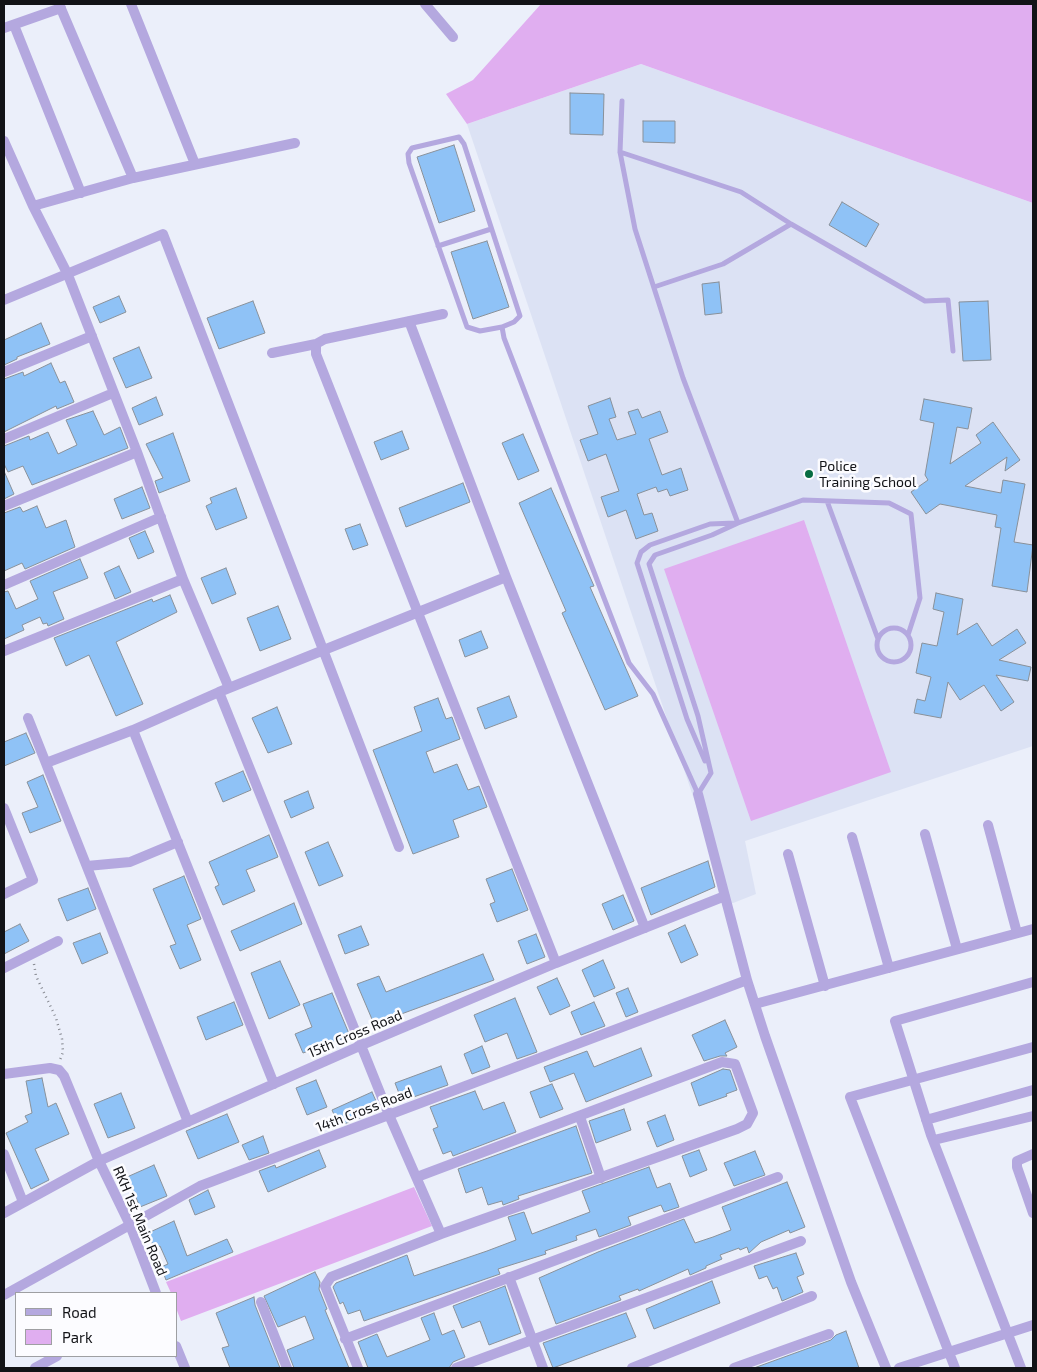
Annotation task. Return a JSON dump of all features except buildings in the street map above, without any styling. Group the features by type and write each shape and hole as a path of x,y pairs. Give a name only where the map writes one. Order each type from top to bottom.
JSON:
{"street":[{"path":"130,4 195,164"},
{"path":"425,4 454,37"},
{"path":"81,193 9,27 60,6 133,178"},
{"path":"4,141 33,206 68,275 137,452 224,690 362,1045 441,1234"},
{"path":"33,206 133,178 295,143"},
{"path":"4,300 163,234 399,846"},
{"path":"272,352 316,344 324,339 443,314"},
{"path":"409,321 506,577 645,928"},
{"path":"4,372 92,336"},
{"path":"316,344 316,354 556,963"},
{"path":"4,439 113,393"},
{"path":"4,506 137,452"},
{"path":"4,585 161,517"},
{"path":"46,763 133,730 224,690 506,577"},
{"path":"4,651 183,579"},
{"path":"28,718 188,1122"},
{"path":"133,730 274,1084"},
{"path":"698,794 747,980 851,1282 886,1368"},
{"path":"4,808 33,880 4,894"},
{"path":"988,825 1016,933"},
{"path":"925,834 957,949"},
{"path":"852,837 889,968"},
{"path":"87,866 130,862 178,842"},
{"path":"788,854 825,986"},
{"name":"15th Cross Road","path":"4,1213 99,1161 362,1045 556,963 726,896"},
{"path":"755,1004 1033,928"},
{"path":"4,968 58,941"},
{"name":"14th Cross Road","path":"4,1295 200,1186 747,980"},
{"path":"1021,1368 926,1120 895,1021 1033,982"},
{"path":"955,1368 850,1097 1033,1047"},
{"path":"358,1368 325,1286 331,1277 441,1234 737,1129 748,1124 753,1113 735,1064 722,1062 417,1177"},
{"path":"4,1074 50,1068"},
{"name":"RKH 1st Main Road","path":"50,1068 59,1070 64,1076 99,1161 130,1225 156,1292"},
{"path":"926,1120 1033,1090"},
{"path":"934,1140 1033,1116"},
{"path":"580,1117 601,1178"},
{"path":"4,1154 23,1202"},
{"path":"1033,1154 1017,1161 1017,1167 1033,1213"},
{"path":"345,1339 778,1177"},
{"path":"456,1368 800,1241"},
{"path":"509,1277 543,1368"},
{"path":"632,1368 812,1296"},
{"path":"261,1302 287,1368"},
{"path":"899,1368 1033,1325"},
{"path":"734,1368 829,1334"},
{"path":"178,1351 185,1368"},
{"path":"35,1368 55,1357"}],"lane":[{"path":"622,101 620,152 635,229 683,378 738,522"},
{"path":"459,137 464,144 491,229 520,316 514,322 502,327 480,331 467,328 409,163 408,154 412,148 459,137"},
{"path":"620,152 741,192 791,224 925,301 948,300 953,351"},
{"path":"654,287 723,264 791,224"},
{"path":"438,246 491,229"},
{"path":"502,327 504,338 629,663 653,694 698,794"},
{"path":"698,794 711,773 698,716 649,564 655,555 712,536 738,522 803,500 889,503 911,514 920,598 908,635"},
{"path":"826,501 878,639 878,651 881,656 891,662 902,660 910,652 911,641 908,635 900,628 884,631 878,639"},
{"path":"711,773 688,720 637,563 640,552 650,545 710,524 738,522"}],"path":[{"path":"32,954 36,976 56,1018 62,1039 63,1052 59,1064 50,1068"}],"shaded area":[{"name":"Police Training School","path":"641,64 1033,203 1033,746 745,841 756,894 723,907 705,832 467,124"}],"green space":[{"path":"541,4 1033,4 1033,203 641,64 467,124 446,94 473,80"},
{"path":"804,520 891,772 751,821 664,569"},
{"path":"414,1187 432,1226 181,1321 178,1313 178,1292 171,1292 166,1282"}],"place":[{"name":"Police Training School","path":"809,474"}]}
